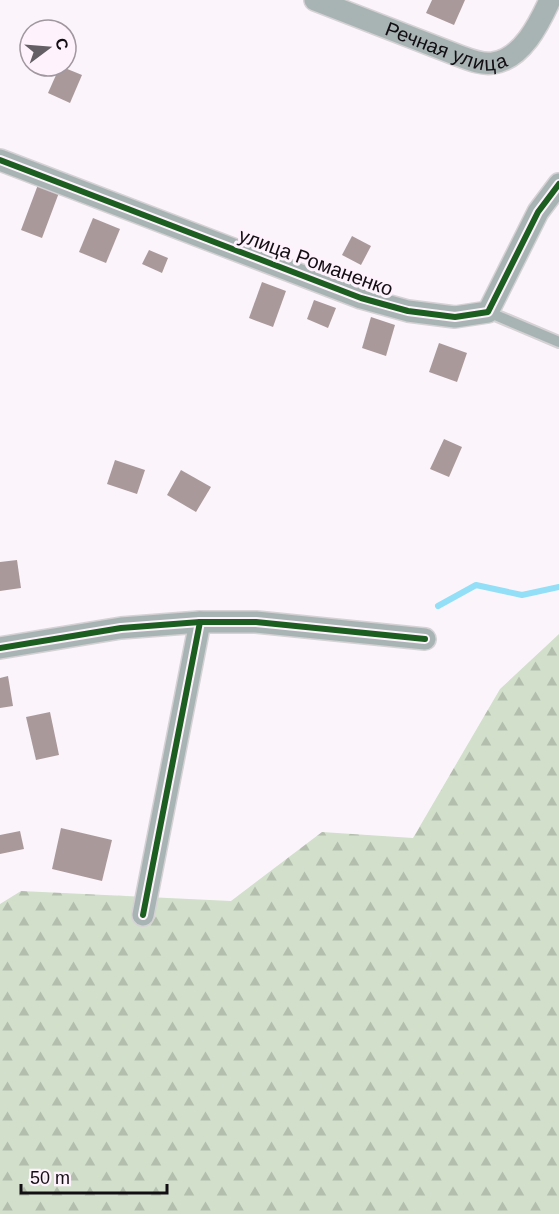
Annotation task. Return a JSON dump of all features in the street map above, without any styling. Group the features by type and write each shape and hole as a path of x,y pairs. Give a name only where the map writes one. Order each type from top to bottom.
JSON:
{"street":[{"name":"Речная улица","path":"315,0 456,55 476,62 492,63 507,58 523,45 537,27 550,0"},
{"name":"улица Романенко","path":"0,160 361,298 408,311 455,317 488,312"},
{"path":"488,312 538,212 559,184"},
{"path":"143,915 200,622"},
{"path":"0,648 121,628 200,622 256,622 425,639"}],"lane":[{"path":"488,312 559,342"}],"green space":[{"path":"559,634 559,1214 0,1214 0,904 21,891 231,901 322,832 413,838 500,689"}],"building":[{"path":"432,0 465,0 454,25 426,13"},
{"path":"78,73 82,75 70,103 48,93 55,78 78,78"},
{"path":"39,182 60,190 42,238 21,230"},
{"path":"93,218 120,229 106,263 79,252"},
{"path":"352,236 371,246 361,265 342,255"},
{"path":"149,250 168,258 162,273 142,264"},
{"path":"262,282 286,291 273,327 249,318"},
{"path":"314,300 336,308 328,328 307,319"},
{"path":"371,317 395,325 386,356 362,348"},
{"path":"439,343 467,353 457,382 429,372"},
{"path":"444,439 462,447 449,477 430,469"},
{"path":"115,460 145,470 137,494 107,484"},
{"path":"181,470 211,487 196,512 167,495"},
{"path":"17,560 21,588 0,591 0,562"},
{"path":"8,676 13,706 0,708 0,678"},
{"path":"50,712 59,755 36,760 26,717"},
{"path":"61,828 112,840 102,881 52,869"},
{"path":"20,831 24,849 0,854 0,835"}],"waterway":[{"path":"438,606 476,585 522,595 559,587"}],"cycle path":[{"path":"0,160 361,298 408,311 455,317 488,312 538,212 559,184"},
{"path":"0,648 121,628 200,622 256,622 425,639"},
{"path":"143,915 200,622"}]}
